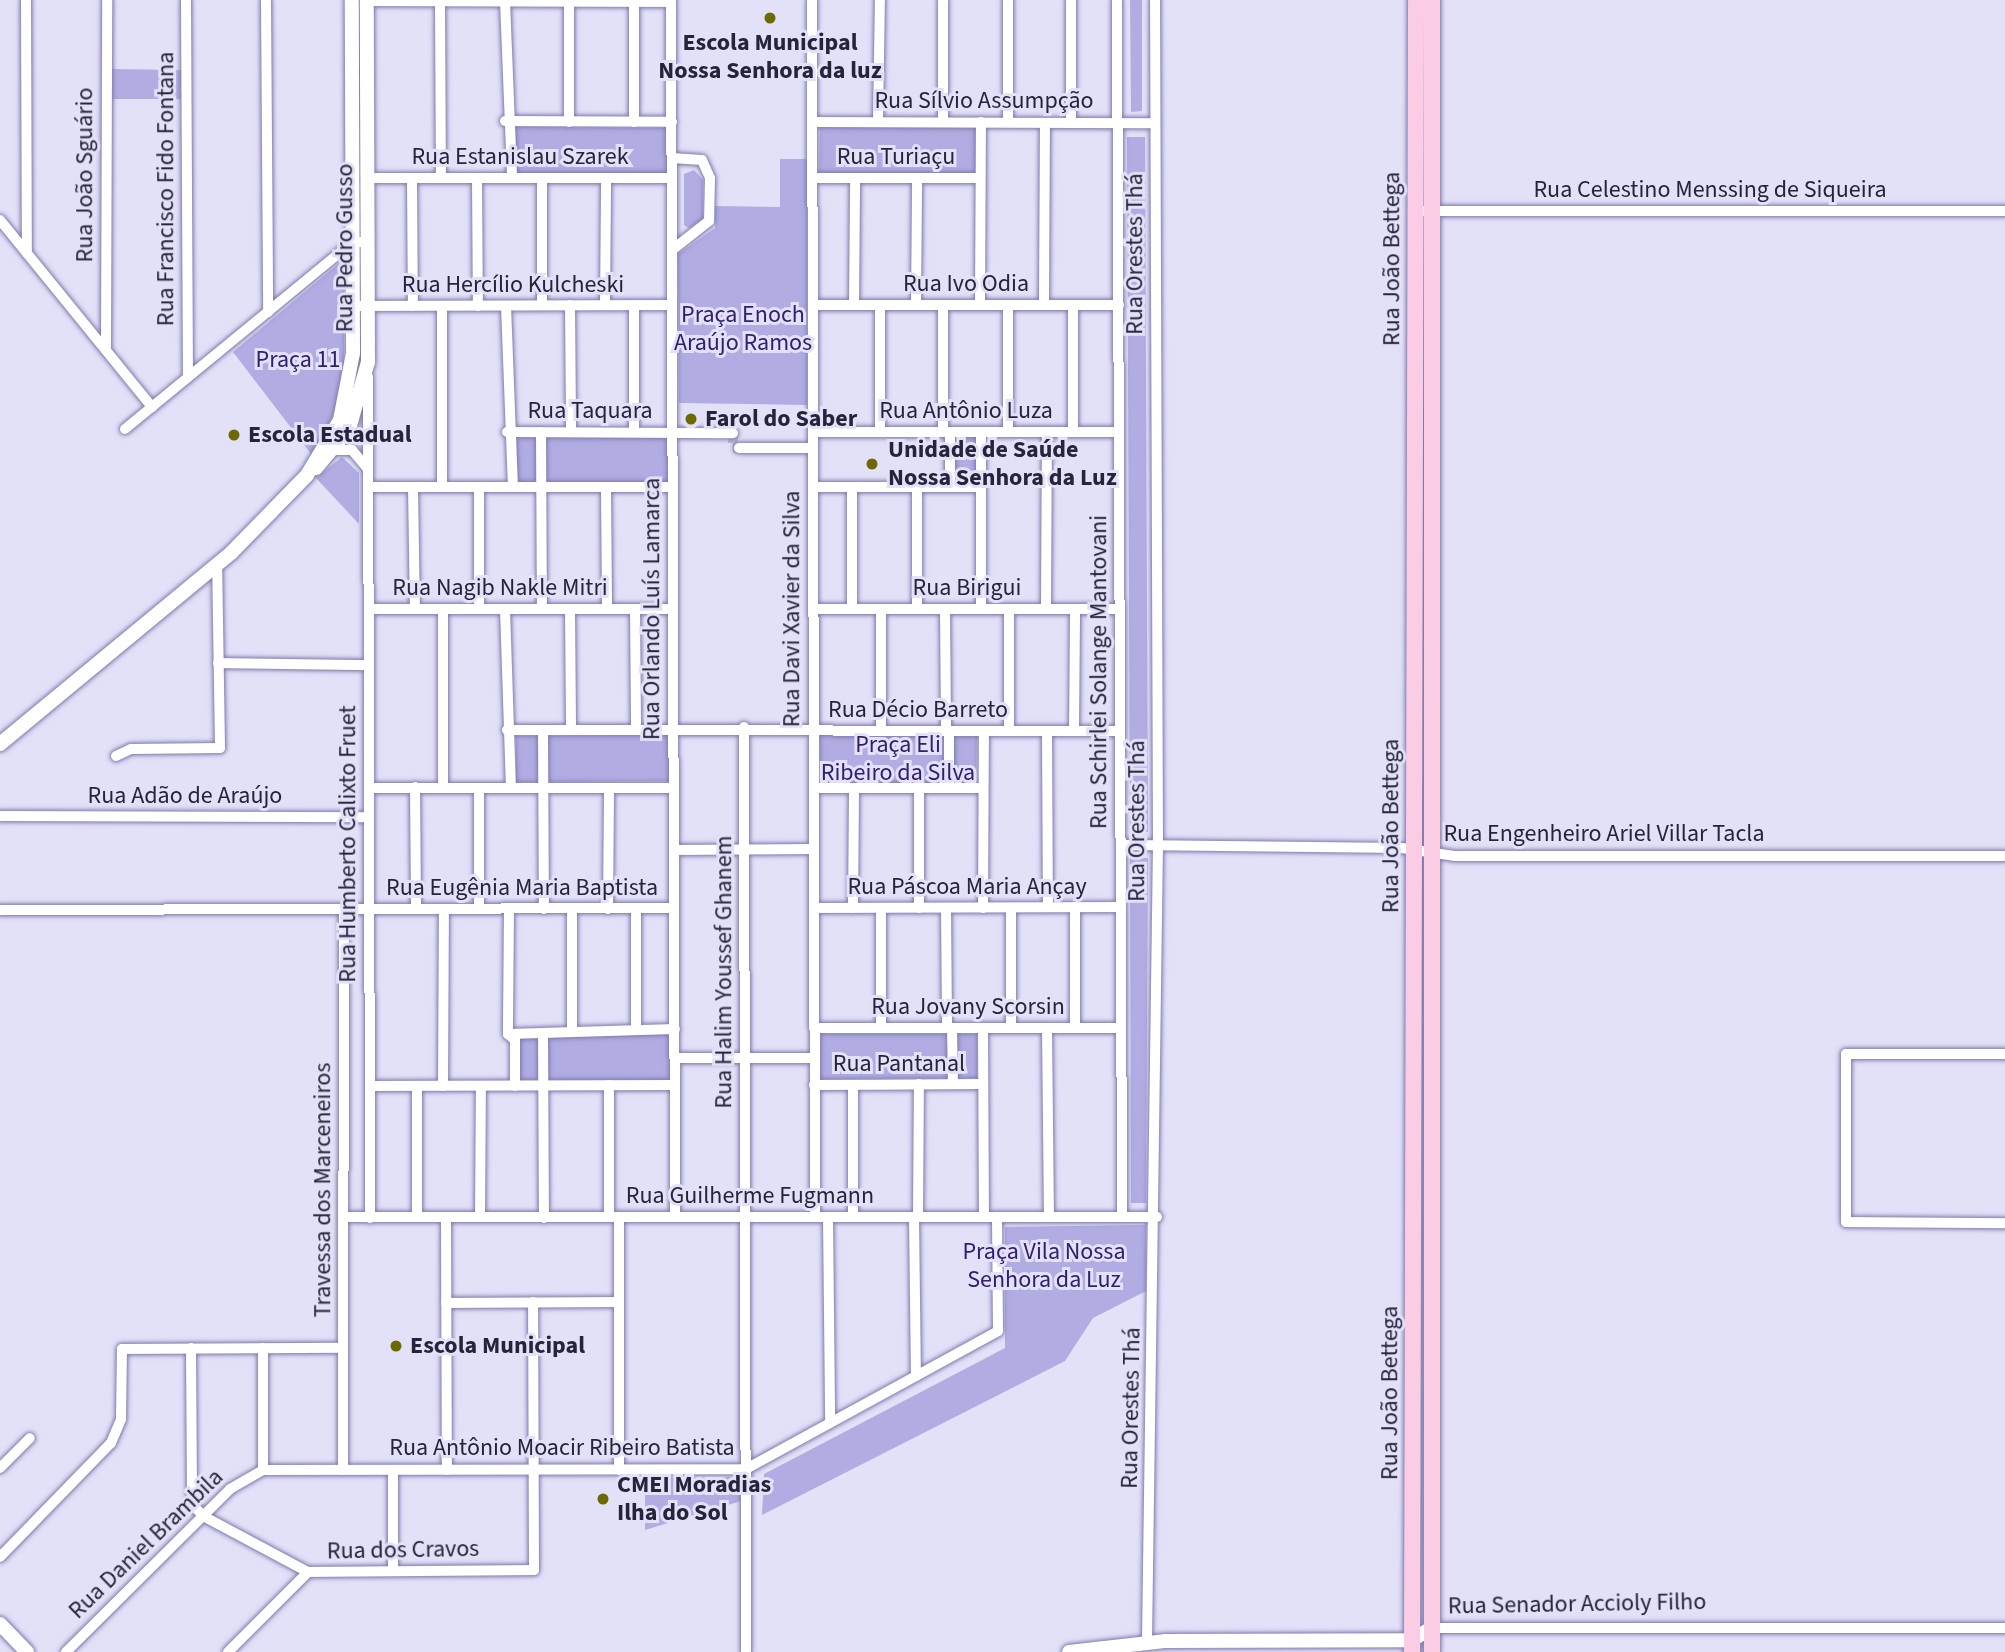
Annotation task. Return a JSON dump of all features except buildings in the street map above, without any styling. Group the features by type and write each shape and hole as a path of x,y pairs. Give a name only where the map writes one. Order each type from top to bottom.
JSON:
{"main road":[{"name":"Rua Pedro Gusso","path":"307,475 348,398 360,306 352,0"},
{"name":"Rua Pedro Gusso","path":"360,242 367,178 367,0"},
{"name":"Rua João Bettega","path":"1412,1646 1416,0"},
{"name":"Rua João Bettega","path":"1432,1652 1433,0"},
{"name":"Rua Pedro Gusso","path":"0,744 217,566 307,475 336,450 354,416 368,362 360,306"},
{"path":"1415,526 1432,527"},
{"path":"1413,1246 1432,1245"},
{"path":"1413,1269 1432,1268"},
{"path":"0,1624 27,1652"},
{"name":"Rua Senador Accioly Filho","path":"1412,1646 1431,1628"},
{"path":"1069,1652 1109,1649 1147,1641 1166,1646 1412,1646"}],"street":[{"path":"26,0 27,253"},
{"name":"Rua João Sguário","path":"106,350 107,0"},
{"name":"Rua Francisco Fido Fontana","path":"187,0 188,377"},
{"path":"266,0 268,312"},
{"path":"367,0 671,1"},
{"name":"Rua Davi Xavier da Silva","path":"812,0 815,1217"},
{"path":"878,122 880,0"},
{"path":"943,0 943,122"},
{"path":"1008,0 1008,122"},
{"path":"1071,0 1071,122"},
{"name":"Rua Schirlei Solange Mantovani","path":"1117,0 1122,1217"},
{"name":"Rua Orestes Thá","path":"1147,1641 1157,1217 1155,0"},
{"path":"440,1 440,178"},
{"path":"505,1 505,121 512,132 512,178"},
{"path":"569,1 569,122"},
{"path":"634,1 634,122"},
{"name":"Rua Orlando Luís Lamarca","path":"671,1 675,1217"},
{"path":"505,121 672,122"},
{"name":"Rua Sílvio Assumpção","path":"812,122 1155,123"},
{"path":"980,305 981,122"},
{"path":"1044,305 1045,122"},
{"path":"672,158 702,160 710,178 709,221 672,250"},
{"name":"Rua Estanislau Szarek","path":"367,178 672,178"},
{"path":"412,178 414,306"},
{"path":"477,178 478,306"},
{"path":"542,178 542,305"},
{"path":"605,305 606,178"},
{"name":"Rua Turiaçu","path":"812,178 981,178"},
{"path":"854,305 855,178"},
{"path":"916,305 917,178"},
{"name":"Rua Celestino Menssing de Siqueira","path":"1415,211 2005,211"},
{"path":"0,219 152,407"},
{"path":"125,429 268,312 360,242"},
{"path":"570,305 571,432"},
{"name":"Rua Hercílio Kulcheski","path":"360,306 672,305"},
{"name":"Rua Ivo Odia","path":"813,305 1119,305"},
{"path":"880,305 880,432"},
{"path":"943,305 950,487"},
{"path":"1008,432 1009,305"},
{"path":"1073,305 1073,432"},
{"path":"442,306 442,487"},
{"path":"506,306 507,432 513,439 513,487"},
{"path":"634,306 634,432"},
{"name":"Rua Humberto Calixto Fruet","path":"368,362 370,1217"},
{"name":"Rua Taquara","path":"507,432 733,433"},
{"path":"541,432 542,609"},
{"name":"Rua Antônio Luza","path":"813,432 1119,432"},
{"path":"981,432 981,609"},
{"path":"1046,609 1047,432"},
{"path":"739,448 813,448"},
{"path":"336,450 352,450 368,470"},
{"path":"368,487 673,487"},
{"path":"413,487 415,609"},
{"path":"479,609 480,487"},
{"path":"606,487 607,609"},
{"path":"813,487 981,487"},
{"path":"852,487 852,609"},
{"path":"917,487 917,609"},
{"path":"116,756 131,749 220,748 217,566"},
{"name":"Rua Nagib Nakle Mitri","path":"369,609 673,609"},
{"path":"443,609 443,788"},
{"path":"505,609 511,788"},
{"path":"570,609 571,730"},
{"path":"635,609 636,729"},
{"name":"Rua Birigui","path":"813,609 1120,609"},
{"path":"881,609 881,730"},
{"path":"946,609 949,788"},
{"path":"1009,609 1009,731"},
{"path":"1074,609 1074,731"},
{"path":"218,663 369,665"},
{"name":"Rua Décio Barreto","path":"507,730 744,727 814,730 1120,731"},
{"name":"Rua Halim Youssef Ghanem","path":"744,727 746,1652"},
{"path":"542,730 544,909"},
{"path":"983,908 984,731"},
{"path":"1047,731 1048,907"},
{"path":"369,788 674,788"},
{"path":"415,788 416,909"},
{"path":"479,788 479,909"},
{"path":"608,788 608,909"},
{"path":"814,788 982,788"},
{"path":"853,788 853,908"},
{"path":"919,788 919,908"},
{"name":"Rua Adão de Araújo","path":"0,816 369,817"},
{"name":"Rua Engenheiro Ariel Villar Tacla","path":"1121,845 1414,848 1432,855 2005,856"},
{"path":"674,850 814,849"},
{"path":"1075,907 1075,1028"},
{"name":"Rua Páscoa Maria Ançay","path":"814,908 1121,907"},
{"name":"Rua Eugênia Maria Baptista","path":"0,910 674,908"},
{"path":"881,908 881,1028"},
{"path":"946,908 953,1084"},
{"path":"1011,908 1011,1028"},
{"name":"Travessa dos Marceneiros","path":"343,1470 344,909"},
{"path":"443,1086 444,909"},
{"path":"509,909 508,1034 515,1040 515,1086"},
{"path":"572,909 572,1029"},
{"path":"636,909 636,1029"},
{"name":"Rua Jovany Scorsin","path":"814,1028 1121,1028"},
{"path":"983,1028 984,1217"},
{"path":"1047,1028 1049,1217"},
{"path":"508,1034 543,1034 572,1029 675,1029"},
{"path":"543,1034 544,1217"},
{"path":"2005,1055 1846,1054 1846,1222 2005,1223"},
{"path":"675,1058 814,1058"},
{"path":"916,1376 919,1084"},
{"name":"Rua Pantanal","path":"814,1085 984,1084"},
{"path":"609,1085 619,1302 619,1470"},
{"path":"370,1086 675,1085"},
{"path":"853,1085 853,1217"},
{"path":"416,1217 417,1086"},
{"path":"480,1217 481,1086"},
{"name":"Rua Guilherme Fugmann","path":"344,1217 1157,1217"},
{"path":"446,1217 447,1470"},
{"path":"828,1217 830,1423"},
{"name":"Rua Antônio Moacir Ribeiro Batista","path":"343,1470 746,1469 998,1331 997,1217"},
{"path":"533,1302 533,1470"},
{"path":"446,1303 619,1302"},
{"path":"191,1348 192,1504 203,1516"},
{"path":"263,1348 263,1470"},
{"path":"0,1556 111,1443 121,1419 122,1349 344,1348"},
{"path":"1,1464 30,1438"},
{"name":"Rua Daniel Brambila","path":"66,1652 203,1516 263,1470 343,1470"},
{"path":"393,1470 393,1571"},
{"name":"Rua dos Cravos","path":"203,1516 308,1572 534,1570 533,1470"},
{"path":"228,1652 308,1572"},
{"name":"Rua Senador Accioly Filho","path":"1431,1628 2005,1628"}],"green space":[{"path":"1130,0 1142,0 1142,111 1131,112"},
{"path":"111,69 181,70 181,99 111,99"},
{"path":"820,126 976,127 976,175 819,174"},
{"path":"516,127 668,128 668,173 516,173"},
{"path":"1127,137 1145,137 1148,832 1130,832"},
{"name":"Praça Enoch Araújo Ramos","path":"780,159 807,159 807,405 679,403 678,254 715,228 715,206 780,207"},
{"path":"694,170 703,180 703,219 689,228 684,225 684,174"},
{"name":"Praça 11","path":"344,259 344,362 335,412 312,455 233,352"},
{"path":"668,436 668,483 517,483 517,437"},
{"path":"954,436 976,436 976,483 954,483"},
{"path":"342,457 359,473 359,524 316,478"},
{"name":"Praça Eli Ribeiro da Silva","path":"820,733 977,734 976,784 820,784"},
{"path":"669,735 669,781 516,782 516,736"},
{"path":"1130,858 1148,858 1146,1203 1131,1203"},
{"path":"670,1033 670,1080 519,1080 518,1038"},
{"path":"820,1034 977,1034 977,1078 820,1079"},
{"name":"Praça Vila Nossa Senhora da Luz","path":"1146,1225 1146,1291 1093,1318 1065,1361 762,1515 764,1474 1005,1348 1005,1227"},
{"path":"741,1477 741,1501 645,1530 645,1478"}],"tunnel":[{"path":"733,433 733,448 739,448"}],"place":[{"name":"Escola Municipal Nossa Senhora da luz","path":"770,18"},
{"name":"Farol do Saber","path":"691,419"},
{"name":"Escola Estadual","path":"234,435"},
{"name":"Unidade de Saúde Nossa Senhora da Luz","path":"872,464"},
{"name":"Escola Municipal","path":"396,1346"},
{"name":"CMEI Moradias Ilha do Sol","path":"603,1499"}]}
